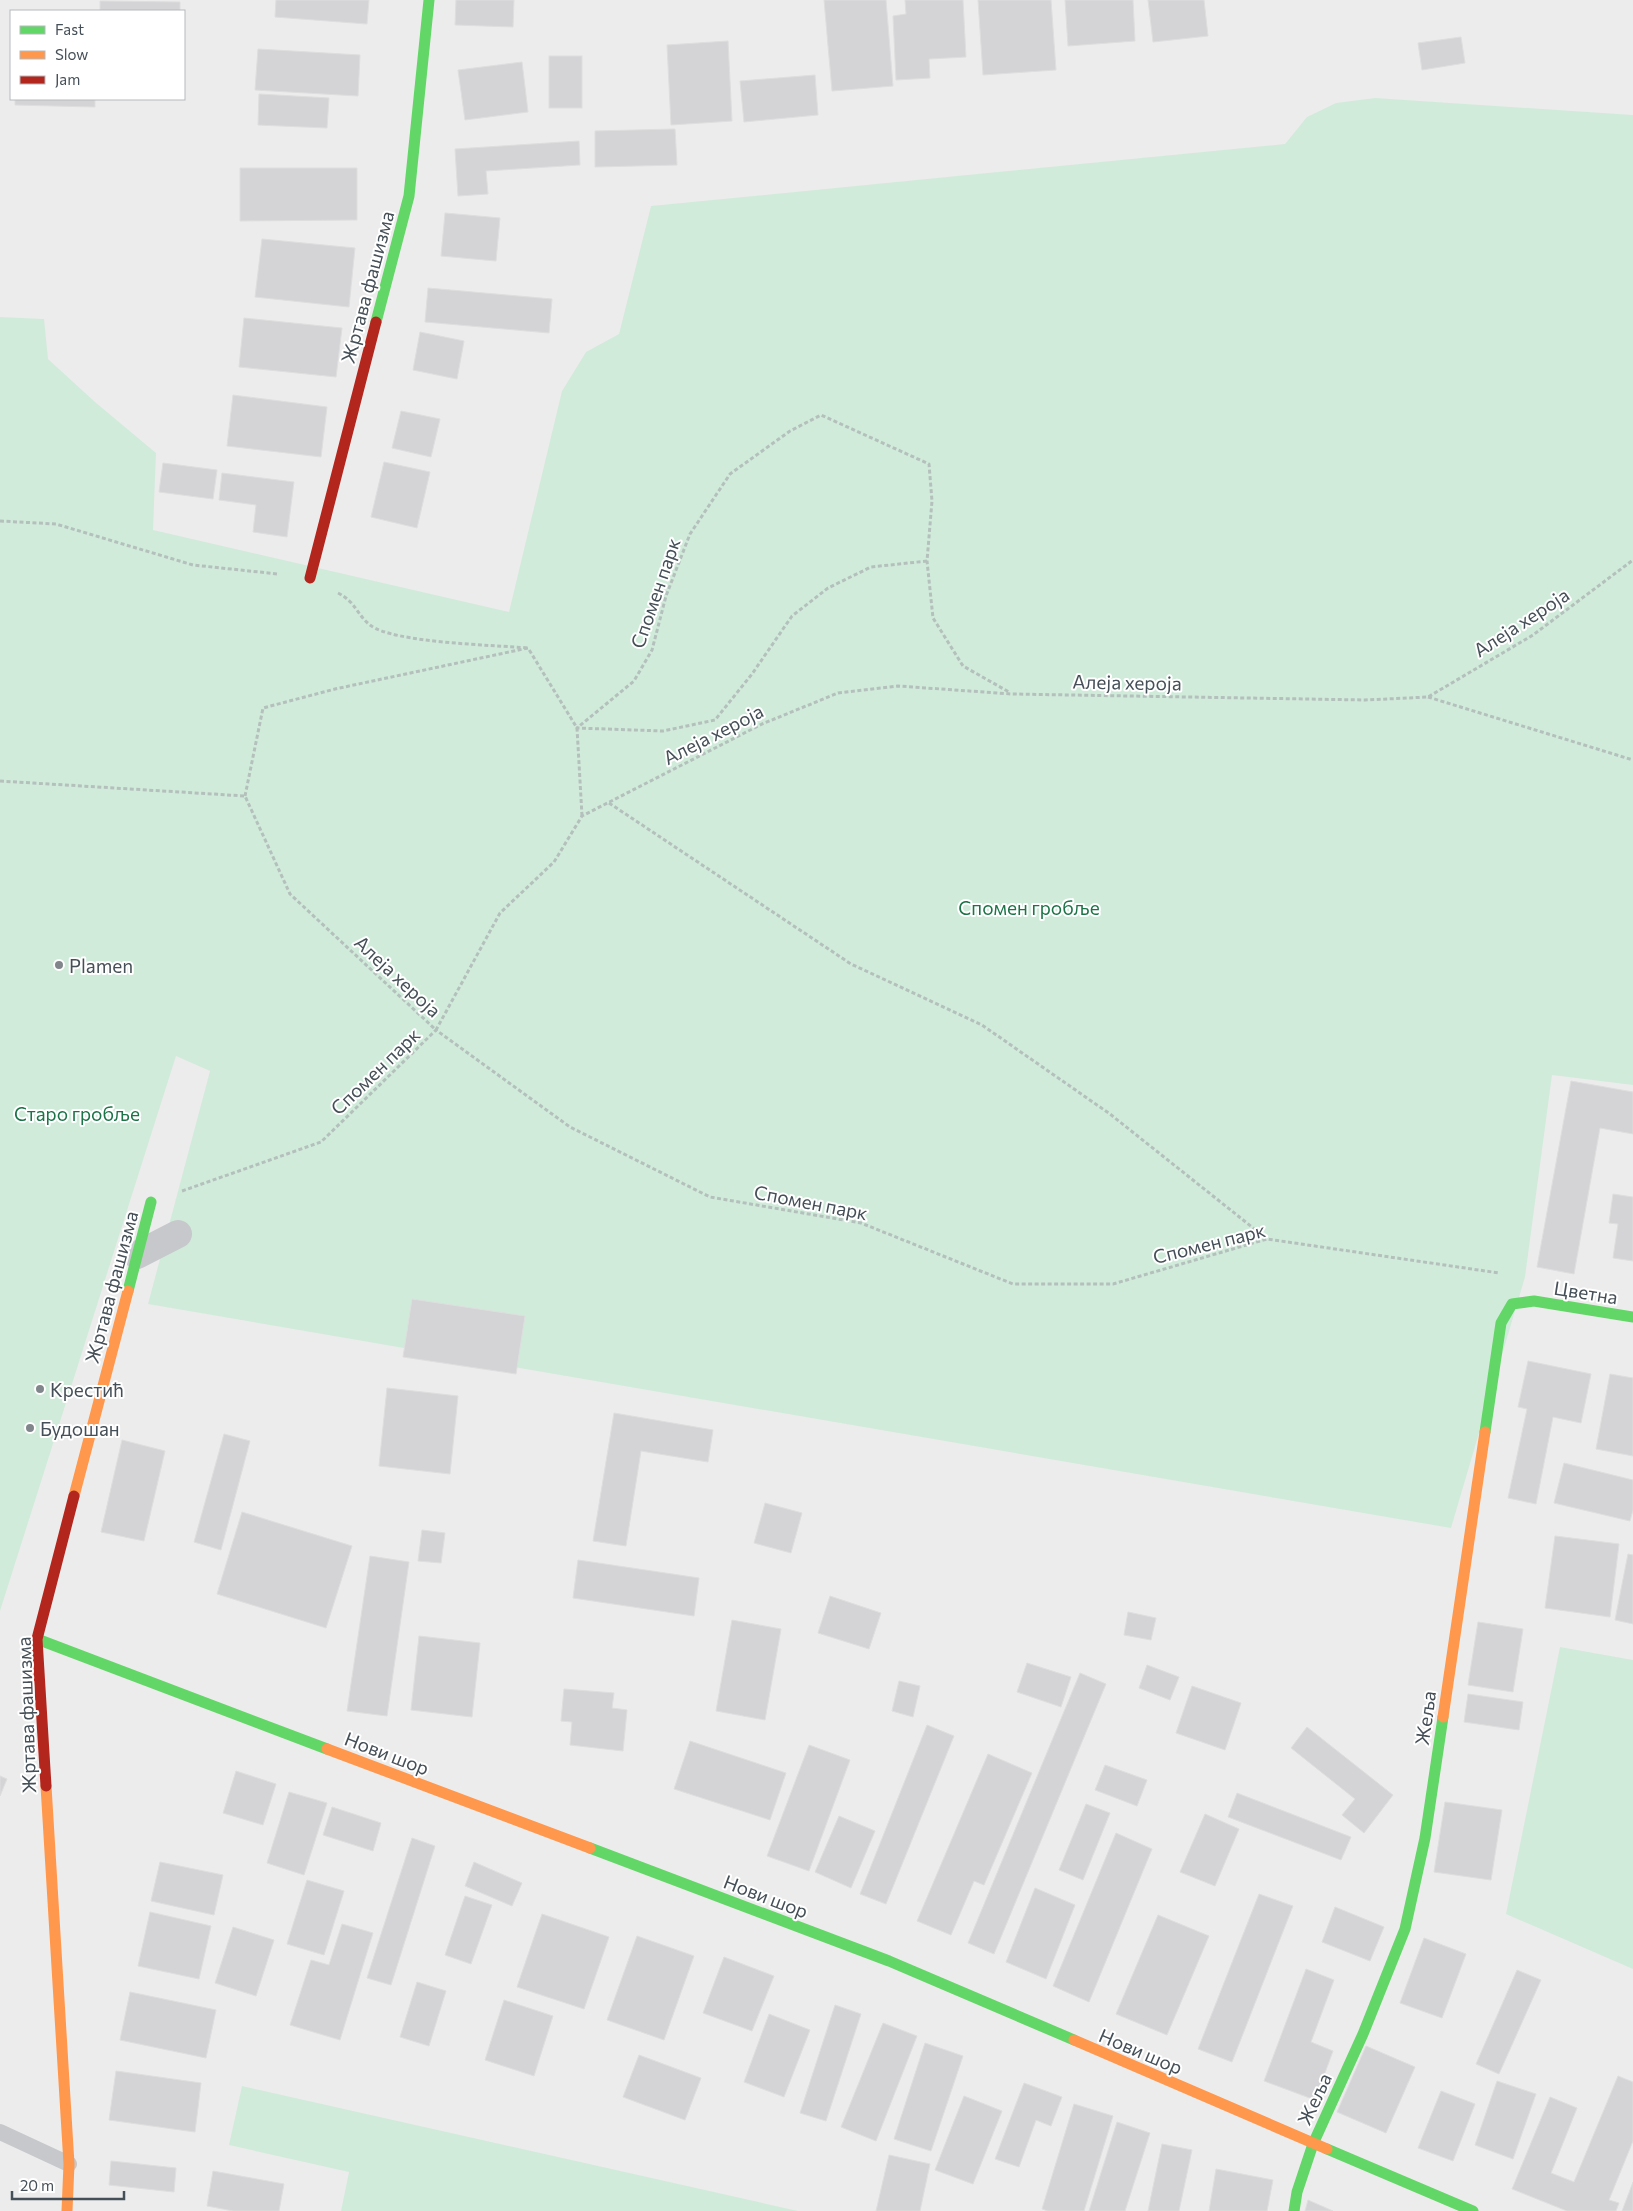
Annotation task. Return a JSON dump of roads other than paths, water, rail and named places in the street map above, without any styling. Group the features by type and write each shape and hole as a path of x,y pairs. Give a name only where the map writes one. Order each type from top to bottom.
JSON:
{"street":[{"name":"Жртава фашизма","path":"310,578 409,196 429,0"},
{"name":"Жртава фашизма","path":"67,2211 68,2164 37,1639 151,1202"},
{"path":"137,1254 178,1234"},
{"name":"Цветна","path":"1534,1302 1633,1317"},
{"name":"Жеља","path":"1313,2144 1363,2034 1405,1929 1426,1838 1501,1323 1512,1304 1534,1302"},
{"name":"Нови шор","path":"37,1639 889,1961 1473,2211"},
{"path":"1294,2211 1297,2192 1313,2144"}],"lane":[{"path":"0,2132 68,2164"}],"place":[{"name":"Plamen","path":"59,965"},
{"name":"Крестић","path":"40,1389"},
{"name":"Будошан","path":"30,1428"}],"park label":[{"name":"Спомен гробље","path":"1029,907"},
{"name":"Старо гробље","path":"77,1113"}]}
